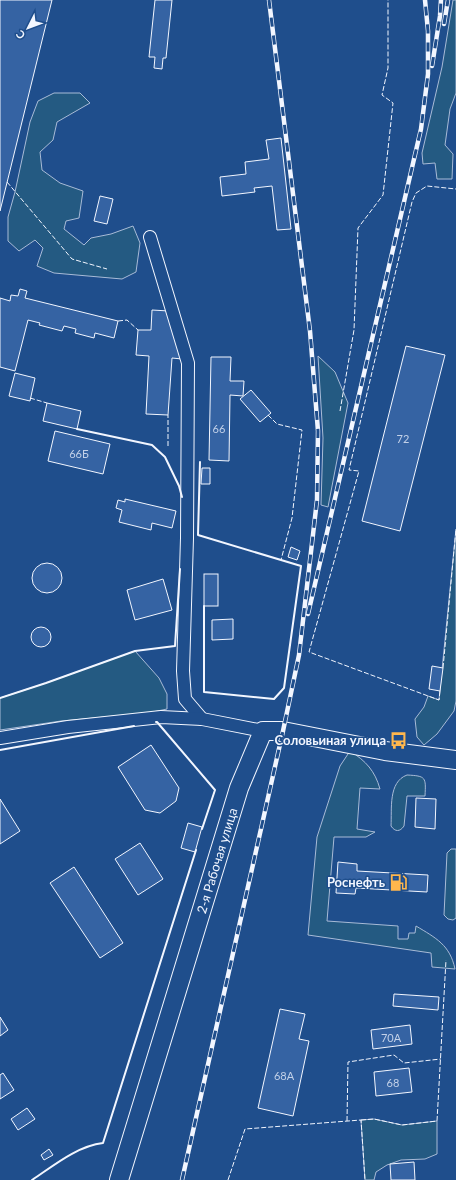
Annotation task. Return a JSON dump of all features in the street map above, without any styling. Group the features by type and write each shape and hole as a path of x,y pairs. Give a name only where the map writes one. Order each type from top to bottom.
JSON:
{"main road":[{"path":"263,731 283,731 385,751 456,760"},
{"name":"2-я Рабочая улица","path":"119,1180 239,788 263,731"}],"street":[{"path":"150,237 188,363 187,538 183,671 185,699 202,719"},
{"path":"0,738 68,727 161,718 202,719 263,731"}],"shaded area":[{"path":"453,0 456,0 456,93 450,109 445,145 453,154 452,179 437,179 435,163 423,164 422,153 442,67"},
{"path":"54,93 80,93 90,103 57,122 53,140 40,152 42,170 60,183 83,191 79,218 66,221 64,229 84,245 91,238 111,234 133,226 140,243 136,272 122,279 54,273 37,266 43,248 35,240 19,251 8,241 8,217 30,122 38,101"},
{"path":"318,356 335,372 348,403 328,507 321,505 323,438"},
{"path":"456,529 456,701 454,711 437,734 424,745 417,737 415,719 424,707 428,696 439,700"},
{"path":"135,651 159,678 167,694 167,709 148,713 61,721 0,730 0,698"},
{"path":"350,751 361,759 373,772 380,789 360,788 357,829 375,832 366,837 334,837 327,921 398,926 398,939 408,939 409,933 415,933 416,926 436,939 446,948 453,961 455,969 432,967 431,953 308,935 317,837 340,766"},
{"path":"407,775 418,776 424,779 425,796 407,796 404,826 399,830 396,830 391,826 392,797 397,784"},
{"path":"451,849 456,849 456,918 453,920 448,919 444,915 447,853"},
{"path":"374,1119 402,1125 437,1121 437,1154 425,1159 401,1160 387,1165 376,1172 374,1180 365,1180 361,1120"}],"building":[{"path":"0,0 52,0 0,211"},
{"path":"155,0 172,0 166,58 163,58 162,69 154,68 155,57 149,57"},
{"path":"281,138 291,229 277,230 272,186 254,188 255,192 222,196 220,177 246,174 245,162 269,159 266,140"},
{"path":"100,196 113,199 107,224 94,221"},
{"path":"20,289 27,291 25,298 118,321 114,338 95,333 94,338 75,333 76,329 64,326 62,331 39,325 40,323 28,320 15,371 0,367 0,298 10,301 11,295 18,296"},
{"path":"152,310 169,311 182,359 172,358 168,415 146,414 149,356 136,355 138,330 151,330"},
{"path":"406,346 445,355 400,531 362,521"},
{"path":"211,357 231,357 230,381 244,381 243,396 230,395 229,461 209,460"},
{"path":"15,373 35,378 30,401 9,396"},
{"path":"251,390 271,413 260,422 240,399"},
{"path":"47,403 81,411 77,429 43,421"},
{"path":"55,431 110,444 103,474 48,461"},
{"path":"202,468 210,468 210,484 201,484"},
{"path":"125,499 176,511 172,528 152,523 151,530 119,522 122,510 116,508 118,500 125,502"},
{"path":"291,547 300,551 297,560 288,557"},
{"path":"47,563 58,567 62,578 58,589 47,593 36,589 32,578 36,567"},
{"path":"204,574 218,574 218,606 204,606"},
{"path":"163,579 172,610 135,620 127,590"},
{"path":"233,619 233,639 212,640 212,620"},
{"path":"41,627 48,630 51,637 48,644 41,647 34,644 31,637 34,630"},
{"path":"432,666 443,668 440,691 429,689"},
{"path":"151,745 179,788 176,801 160,813 145,810 118,767"},
{"path":"416,798 436,799 435,829 415,827"},
{"path":"0,799 20,831 0,844"},
{"path":"188,823 202,827 195,852 181,848"},
{"path":"140,843 163,879 138,895 115,859"},
{"path":"338,862 357,864 357,871 428,875 427,892 356,888 355,894 336,893"},
{"path":"74,867 123,943 100,958 50,883"},
{"path":"394,994 439,997 438,1010 393,1006"},
{"path":"280,1009 305,1014 299,1039 309,1041 293,1116 258,1108"},
{"path":"0,1017 8,1030 0,1036"},
{"path":"410,1025 412,1044 373,1049 371,1030"},
{"path":"409,1068 412,1092 376,1096 374,1072"},
{"path":"3,1073 14,1090 0,1099 0,1075"},
{"path":"27,1108 35,1119 18,1130 11,1119"},
{"path":"49,1149 53,1155 44,1160 41,1155"},
{"path":"414,1162 415,1180 391,1180 390,1164"}],"railway":[{"path":"182,1180 299,655 317,500 318,431 310,331 269,0"},
{"path":"308,614 421,129 428,74 428,31 425,0"},
{"path":"432,66 441,0"},
{"path":"444,24 448,0"}],"fence":[{"path":"340,411 354,330 358,228 383,195 393,103 382,95 388,68 388,0"},
{"path":"7,182 72,259 107,269"},
{"path":"440,691 439,700 309,652 359,471 349,470 412,202 416,193 427,186 456,189"},
{"path":"118,321 127,320 138,330"},
{"path":"30,398 47,403"},
{"path":"168,415 168,446"},
{"path":"268,415 277,424 302,430 292,518 281,560"},
{"path":"443,668 456,529"},
{"path":"361,1120 374,1119 402,1125 437,1121 446,960"},
{"path":"347,1121 348,1062 394,1055 404,1063 441,1059"},
{"path":"228,1180 245,1129 361,1120 365,1180"}],"wall":[{"path":"77,429 152,445 165,457 179,486 182,497"},
{"path":"200,462 198,535 301,566 284,688 274,699 204,692 204,606"},
{"path":"0,698 135,651 175,646 180,569"},
{"path":"156,722 215,790 202,829"},
{"path":"0,750 134,726"},
{"path":"32,1180 75,1152 103,1143 196,850"}],"place":[{"name":"Соловьиная улица","path":"399,740"},
{"name":"Роснефть","path":"398,882"}]}
